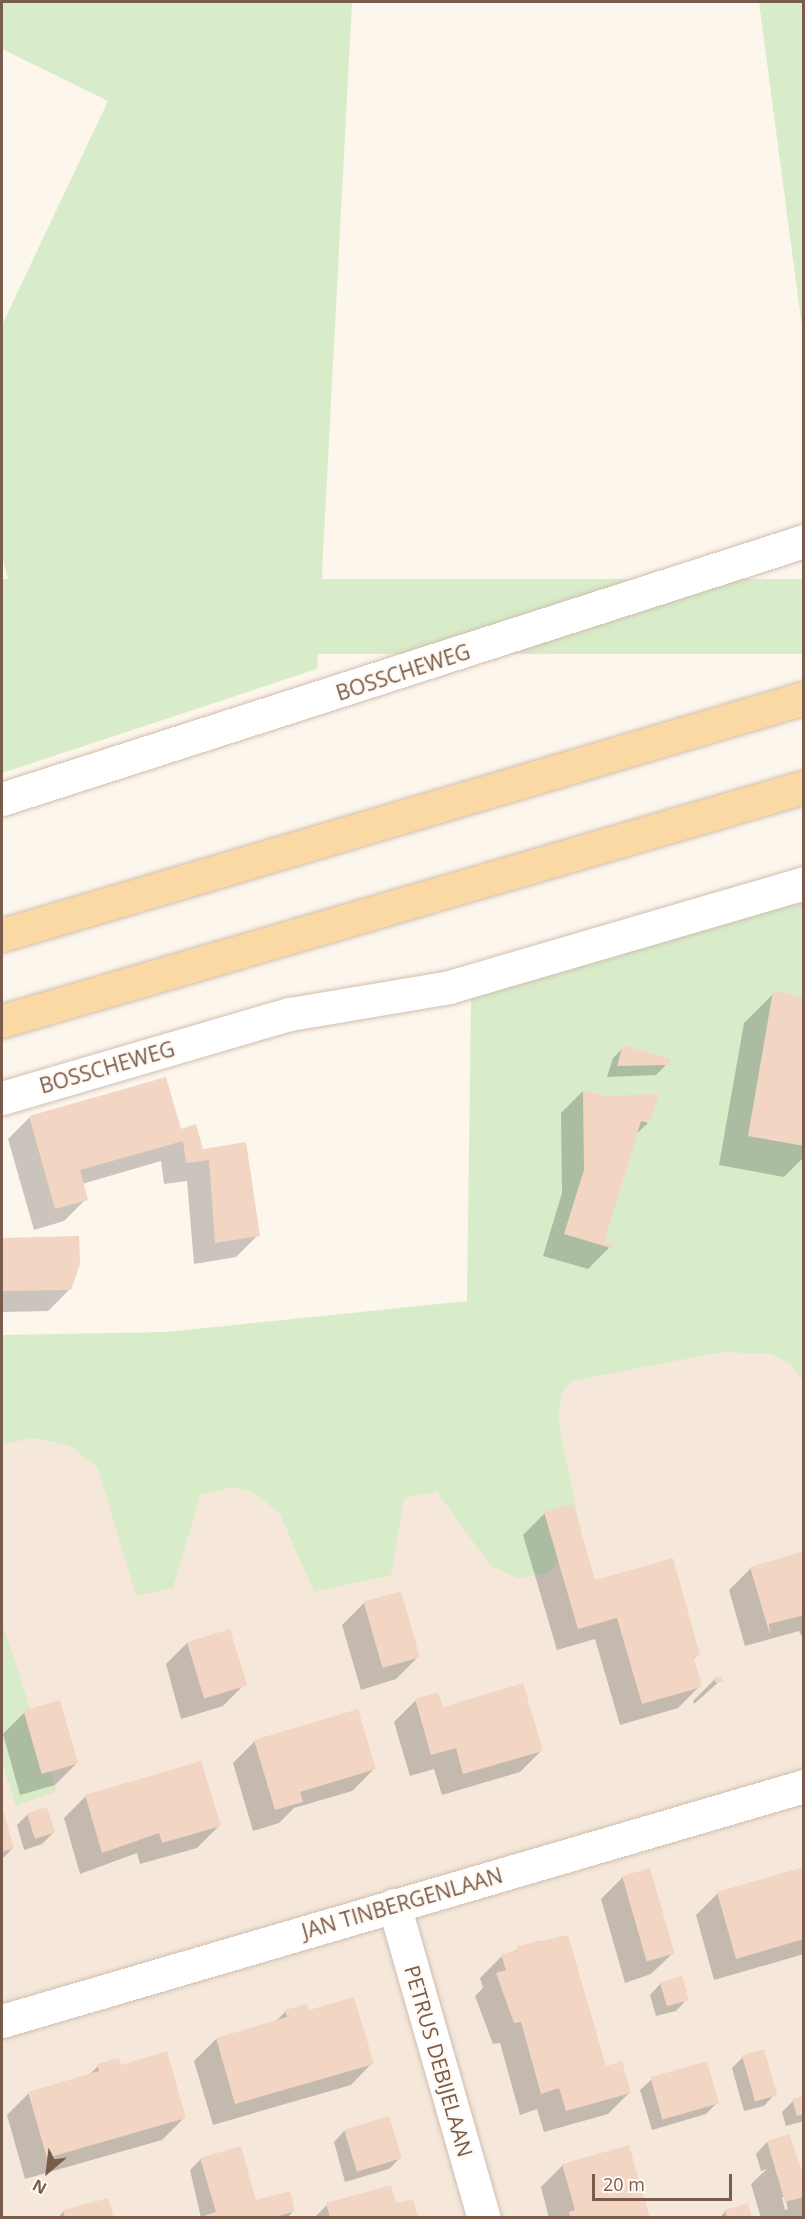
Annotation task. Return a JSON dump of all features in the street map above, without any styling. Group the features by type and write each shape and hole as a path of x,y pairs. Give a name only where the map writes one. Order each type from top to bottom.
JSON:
{"main road":[{"path":"2,935 804,698"},
{"path":"2,1021 804,787"}],"street":[{"name":"BOSSCHEWEG","path":"2,799 804,541"},
{"name":"BOSSCHEWEG","path":"2,1098 290,1014 449,987 804,883"},
{"name":"JAN TINBERGENLAAN","path":"2,2021 804,1786"},
{"name":"PETRUS DEBIJELAAN","path":"394,1905 484,2217"}],"shaded area":[{"path":"803,1268 803,2217 2,2218 2,1411"}],"green space":[{"path":"2,2 352,2 317,669 2,773 2,580 8,579 2,556 2,325 108,101 2,49"},
{"path":"759,2 803,2 803,335"},
{"path":"2,579 803,579 803,654 2,654"},
{"path":"803,899 803,1381 792,1365 771,1354 722,1352 571,1381 562,1392 558,1420 581,1533 570,1554 547,1573 517,1578 490,1565 437,1492 404,1498 391,1575 314,1592 279,1512 252,1492 233,1487 200,1495 173,1588 136,1596 98,1468 69,1445 34,1438 2,1444 2,1335 167,1332 467,1301 471,998"},
{"path":"2,1622 57,1791 16,1806 2,1763"}],"building":[{"path":"773,991 804,997 804,1146 748,1136"},
{"path":"623,1045 670,1059 669,1065 617,1066"},
{"path":"166,1077 181,1129 196,1124 203,1149 246,1142 260,1236 215,1243 209,1160 186,1163 183,1141 80,1170 88,1200 55,1209 29,1116"},
{"path":"583,1090 607,1096 659,1094 649,1123 641,1121 604,1242 612,1244 611,1248 564,1234 584,1170"},
{"path":"79,1236 80,1264 71,1290 2,1291 2,1238"},
{"path":"573,1504 595,1580 673,1558 700,1655 694,1657 702,1687 642,1704 617,1618 578,1629 544,1512"},
{"path":"804,1551 804,1615 769,1624 770,1635 750,1567"},
{"path":"401,1591 420,1657 383,1668 364,1602"},
{"path":"230,1629 247,1685 204,1699 187,1642"},
{"path":"721,1676 723,1681 716,1683 714,1678"},
{"path":"523,1683 543,1751 463,1774 456,1748 431,1755 415,1699 438,1692 443,1707"},
{"path":"60,1700 78,1763 42,1774 23,1710"},
{"path":"358,1709 376,1769 300,1792 303,1802 275,1810 254,1740"},
{"path":"201,1761 221,1826 162,1843 159,1833 102,1853 85,1795"},
{"path":"2,1807 14,1848 2,1852"},
{"path":"47,1807 55,1833 35,1839 27,1813"},
{"path":"804,1867 804,1939 736,1959 717,1892"},
{"path":"650,1868 675,1954 647,1962 622,1876"},
{"path":"568,1935 606,2066 622,2061 631,2093 566,2111 559,2088 541,2094 521,2022 514,2023 496,1973 506,1970 501,1954 518,1950 517,1946"},
{"path":"682,1976 689,2000 667,2006 660,1982"},
{"path":"354,1997 374,2064 235,2104 216,2038 287,2017 285,2010 307,2004 309,2010"},
{"path":"764,2049 777,2095 755,2101 742,2055"},
{"path":"167,2051 186,2118 47,2158 28,2092 99,2071 97,2064 119,2058 121,2065"},
{"path":"707,2061 719,2103 662,2120 650,2077"},
{"path":"804,2096 804,2114 797,2116 792,2099"},
{"path":"389,2116 402,2158 357,2172 344,2130"},
{"path":"789,2134 804,2176 804,2197 785,2202 767,2141"},
{"path":"629,2145 650,2218 570,2218 569,2212 575,2210 562,2164"},
{"path":"241,2146 256,2200 290,2191 295,2211 273,2218 198,2218 216,2212 200,2158"},
{"path":"391,2185 396,2203 413,2199 418,2218 330,2218 326,2203"},
{"path":"108,2198 114,2218 65,2218 63,2210"},
{"path":"748,2203 752,2218 727,2218 725,2210"}]}
